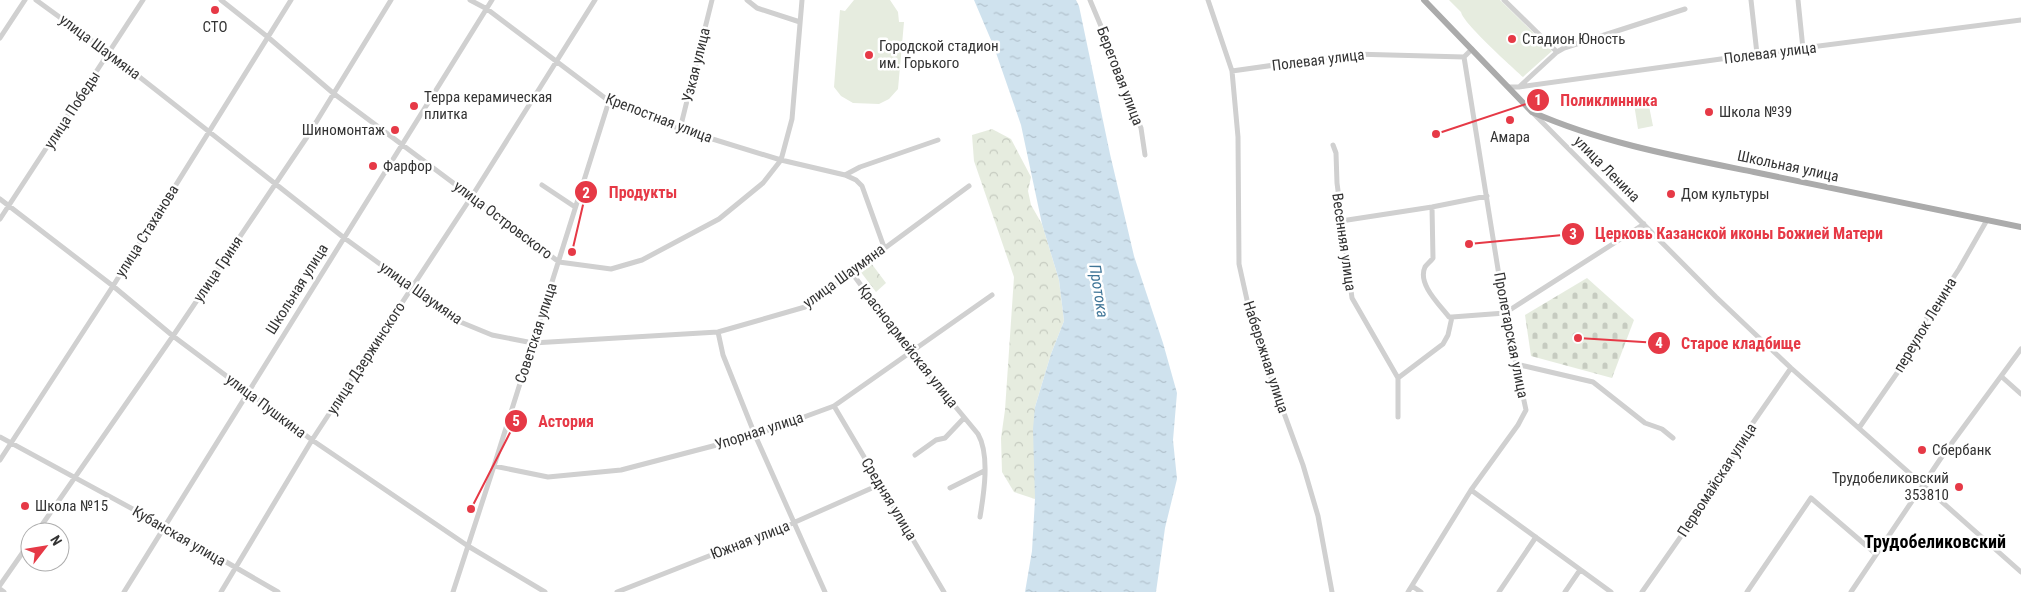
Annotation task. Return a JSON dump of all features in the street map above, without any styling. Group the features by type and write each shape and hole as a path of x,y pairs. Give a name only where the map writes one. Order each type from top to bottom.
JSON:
{"main road":[{"name":"улица Ленина","path":"1425,0 1532,112"},
{"name":"Школьная улица","path":"1532,112 1606,139 1666,154 2021,227"}],"street":[{"path":"0,38 25,0"},
{"name":"улица Шаумяна","path":"36,0 109,53 343,238 458,321 492,336 533,343 718,332 805,307 969,186"},
{"name":"улица Победы","path":"0,219 142,0"},
{"name":"улица Островского","path":"221,0 333,93 559,262 611,269 642,260 719,219 763,183 781,160"},
{"name":"улица Стаханова","path":"0,460 113,286 291,0"},
{"name":"улица Гриня","path":"44,522 174,336 307,137 391,0"},
{"name":"Крепостная улица","path":"470,0 487,10 609,101 680,129 781,160 845,174 856,180 862,186 884,248"},
{"name":"Школьная улица","path":"124,592 492,0"},
{"name":"улица Дзержинского","path":"221,592 312,440 472,196 595,0"},
{"name":"Узкая улица","path":"680,129 712,0"},
{"path":"746,0 757,8 800,22"},
{"path":"781,160 792,119 802,0"},
{"name":"Береговая улица","path":"1090,0 1132,100 1131,106 1141,128 1145,154"},
{"name":"Набережная улица","path":"1208,0 1232,71 1238,146 1239,264 1262,353 1303,465 1318,516 1332,592"},
{"path":"1504,0 1557,52"},
{"path":"1751,0 1757,54"},
{"path":"1798,0 1803,48"},
{"path":"1519,87 1557,52 1575,44 1685,8"},
{"name":"Полевая улица","path":"1509,87 2021,20"},
{"path":"1464,56 1472,50"},
{"name":"Полевая улица","path":"1232,71 1353,54 1464,56"},
{"name":"Пролетарская улица","path":"1408,592 1471,490 1518,425 1526,410 1505,313 1464,56"},
{"name":"Советская улица","path":"452,592 494,466 609,101"},
{"name":"улица Ленина","path":"1532,112 1716,296 1791,368 2021,572"},
{"path":"1546,126 1552,120"},
{"path":"845,174 938,140"},
{"name":"Весенняя улица","path":"1333,145 1336,153 1341,220 1352,298 1398,378 1398,416"},
{"path":"542,185 575,207"},
{"path":"1341,220 1432,208 1486,196"},
{"name":"улица Пушкина","path":"0,199 113,286 174,336 312,440 468,546 545,592"},
{"path":"1432,208 1433,258 1425,268 1424,278 1436,300 1450,317 1505,313 1644,224"},
{"name":"переулок Ленина","path":"1859,428 1912,350 1915,336 1959,270 1987,220"},
{"name":"Красноармейская улица","path":"852,273 911,353 984,444 984,490 980,517"},
{"name":"Упорная улица","path":"494,466 548,477 621,470 755,435 834,406 992,295"},
{"path":"1398,378 1443,344 1448,335 1452,317"},
{"path":"718,332 723,355 755,435 825,592"},
{"path":"1851,592 1943,455 2021,349"},
{"path":"1516,364 1592,382 1646,423 1662,429 1673,438"},
{"name":"Первомайская улица","path":"1642,592 1719,482 1741,440 1791,368"},
{"path":"2002,377 2021,394"},
{"name":"Средняя улица","path":"834,406 944,592"},
{"name":"Красноармейская улица","path":"916,455 936,440 944,438 964,418"},
{"name":"Кубанская улица","path":"0,437 164,526 278,592"},
{"path":"950,488 984,471"},
{"name":"Южная улица","path":"617,592 793,523 881,484"},
{"path":"1471,490 1611,592"},
{"path":"1747,592 1810,498 1876,554"},
{"path":"1499,592 1536,537"},
{"path":"0,585 20,556"},
{"path":"1565,592 1580,570"},
{"path":"1412,586 1421,592"},
{"path":"0,589 4,592"}],"green space":[{"name":"Городской cтадион им. Горького","path":"854,0 890,0 898,12 899,22 904,22 898,89 889,99 879,104 853,103 841,96 834,87 840,10 845,11"},
{"name":"Стадион Юность","path":"1449,0 1500,0 1552,51 1523,77 1478,34"},
{"path":"1648,101 1653,126 1638,129 1634,104"},
{"path":"992,129 1011,139 1031,177 1028,191 1031,205 1042,224 1059,280 1064,321 1051,354 1035,407 1035,499 1014,492 1002,472 1001,438 1005,410 1014,277 974,161 972,135"},
{"path":"871,263 886,283 876,292 860,271"},
{"path":"1587,278 1634,320 1612,378 1531,356 1525,315"}],"water":[{"name":"Протока","path":"974,0 1076,0 1079,6 1110,154 1134,256 1163,343 1177,393 1173,440 1177,479 1165,528 1156,592 1025,592 1032,551 1035,499 1033,429 1035,407 1051,354 1064,321 1059,280 1042,224 1021,125 994,47"}],"place":[{"name":"СТО","path":"215,10"},
{"name":"Стадион Юность","path":"1512,39"},
{"name":"Городской cтадион им. Горького","path":"869,55"},
{"name":"Терра керамическая плитка","path":"414,106"},
{"name":"Школа №39","path":"1709,112"},
{"name":"Амара","path":"1510,120"},
{"name":"Шиномонтаж","path":"395,130"},
{"name":"Поликлинника","path":"1436,134"},
{"name":"Фарфор","path":"373,166"},
{"name":"Дом культуры","path":"1671,194"},
{"name":"Церковь Казанской иконы Божией Матери","path":"1469,244"},
{"name":"Продукты","path":"572,252"},
{"name":"Старое кладбище","path":"1578,338"},
{"name":"Сбербанк","path":"1922,450"},
{"name":"Трудобеликовский 353810","path":"1959,487"},
{"name":"Школа №15","path":"25,506"},
{"name":"Астория","path":"471,509"}],"district":[{"name":"Трудобеликовский","path":"1935,541"}]}
